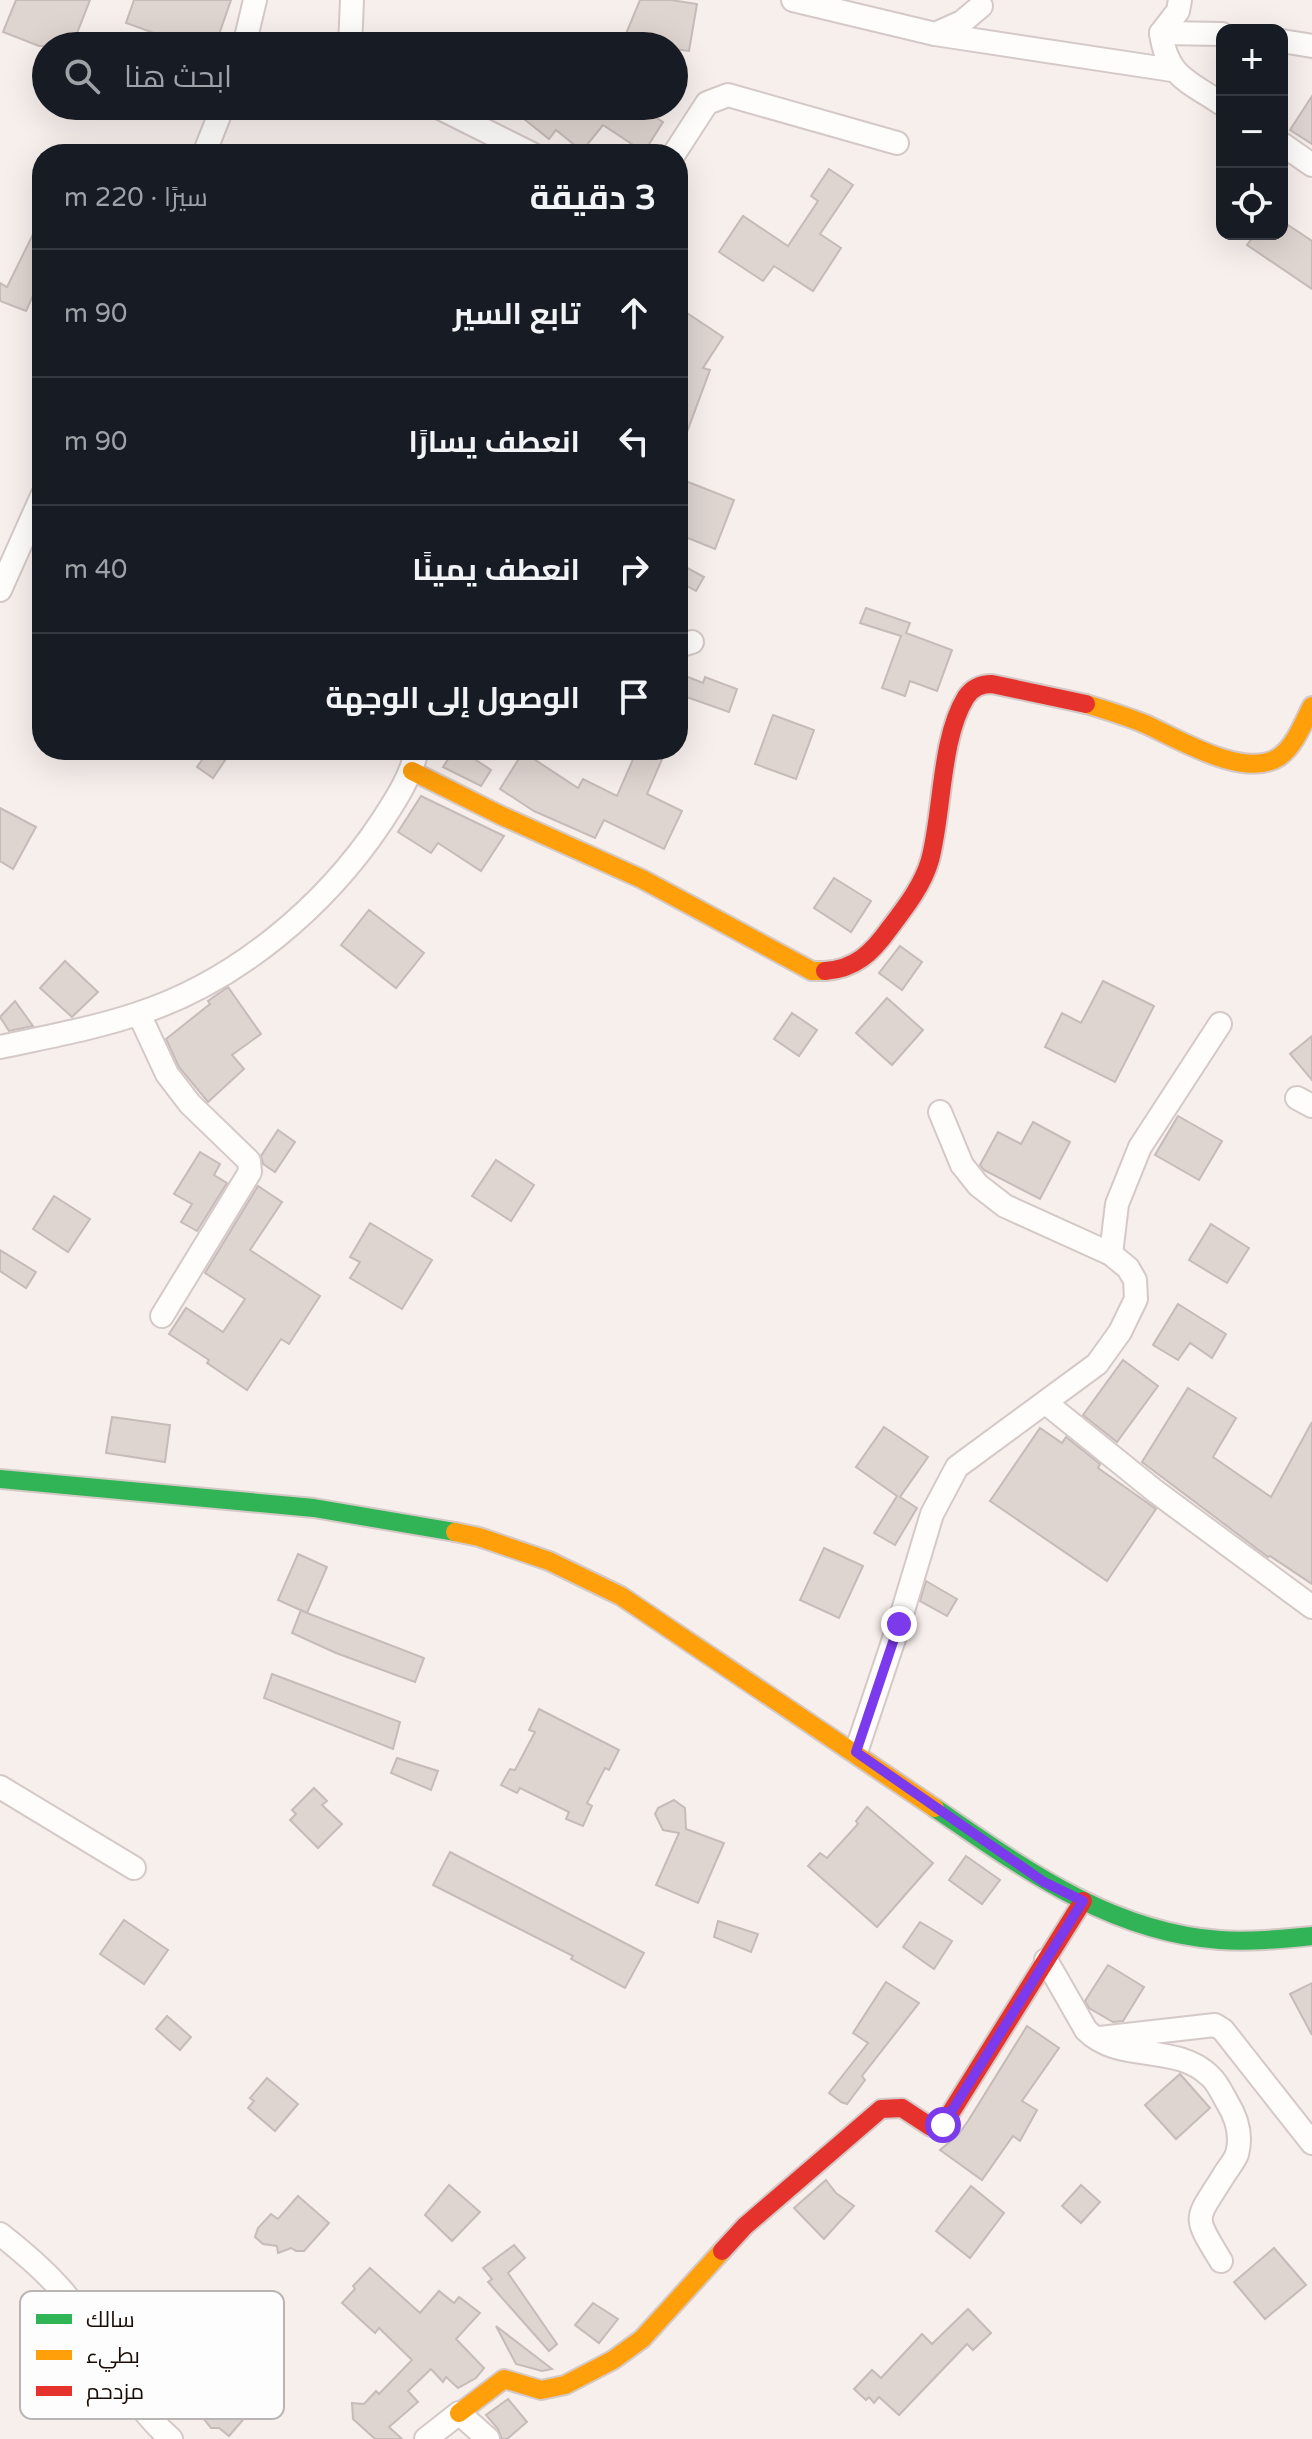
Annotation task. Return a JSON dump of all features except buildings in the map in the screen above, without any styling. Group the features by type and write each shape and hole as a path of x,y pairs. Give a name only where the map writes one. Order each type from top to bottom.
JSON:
{"street":[{"path":"247,32 255,0"},
{"path":"351,32 352,0"},
{"path":"793,0 935,34 1172,70 1216,100"},
{"path":"1172,70 1164,56 1161,33 1178,11 1180,0"},
{"path":"935,34 962,22 981,6"},
{"path":"1161,33 1216,34"},
{"path":"1288,42 1312,46"},
{"path":"680,144 707,103 728,95 897,143"},
{"path":"208,144 217,120"},
{"path":"464,120 512,144"},
{"path":"1288,148 1312,165"},
{"path":"0,590 32,518"},
{"path":"0,1047 139,1014 207,983 259,951 314,905 364,849 414,760 500,815 642,879 812,971 834,973 856,964 877,947 911,899 929,862 955,726 965,696 975,686 990,683 1055,695 1138,722 1227,759 1258,763 1277,758 1291,745 1312,706"},
{"path":"139,1014 167,1074 190,1104 251,1166 162,1316"},
{"path":"1111,1254 1117,1204 1140,1147 1220,1024"},
{"path":"856,1752 932,1514 957,1467 1097,1364 1120,1332 1136,1299 1135,1280 1128,1268 1111,1254 1005,1206 978,1185 962,1165 940,1112"},
{"path":"1046,1403 1155,1491 1312,1607"},
{"path":"0,1479 314,1508 479,1537 549,1561 621,1596 1044,1882 1126,1919 1171,1933 1243,1941 1312,1936"},
{"path":"0,1787 134,1868"},
{"path":"426,2439 504,2379 541,2390 565,2385 613,2360 642,2339 745,2226 881,2109 902,2106 931,2127 943,2125 1083,1901"},
{"path":"1046,1960 1086,2030 1095,2039 1111,2047 1162,2054 1195,2064 1212,2077 1231,2108 1240,2136 1236,2158 1201,2210 1199,2223 1221,2261"},
{"path":"1095,2039 1215,2025 1223,2030 1312,2143"},
{"path":"0,2234 60,2291"},
{"path":"459,2413 488,2439"},
{"path":"149,2419 171,2439"}],"traffic: fast":[{"path":"0,1479 314,1508 455,1532"},
{"path":"935,1808 1069,1894 1141,1924 1220,1940 1312,1936"}],"traffic: slow":[{"path":"1086,704 1138,721 1192,747 1248,764 1265,763 1285,752 1312,706"},
{"path":"412,771 500,815 642,879 812,971 825,971"},
{"path":"455,1532 549,1561 621,1596 935,1808"},
{"path":"459,2413 504,2379 541,2390 565,2385 613,2360 642,2339 722,2251"}],"traffic: jam":[{"path":"825,971 845,967 869,952 883,938 923,878 934,841 951,733 966,697 978,687 992,684 1086,704"},
{"path":"722,2251 745,2226 881,2109 902,2108 931,2127 943,2125 1083,1901"}],"route":[{"path":"899,1624 856,1752 1044,1882 1083,1901 943,2125"}]}
